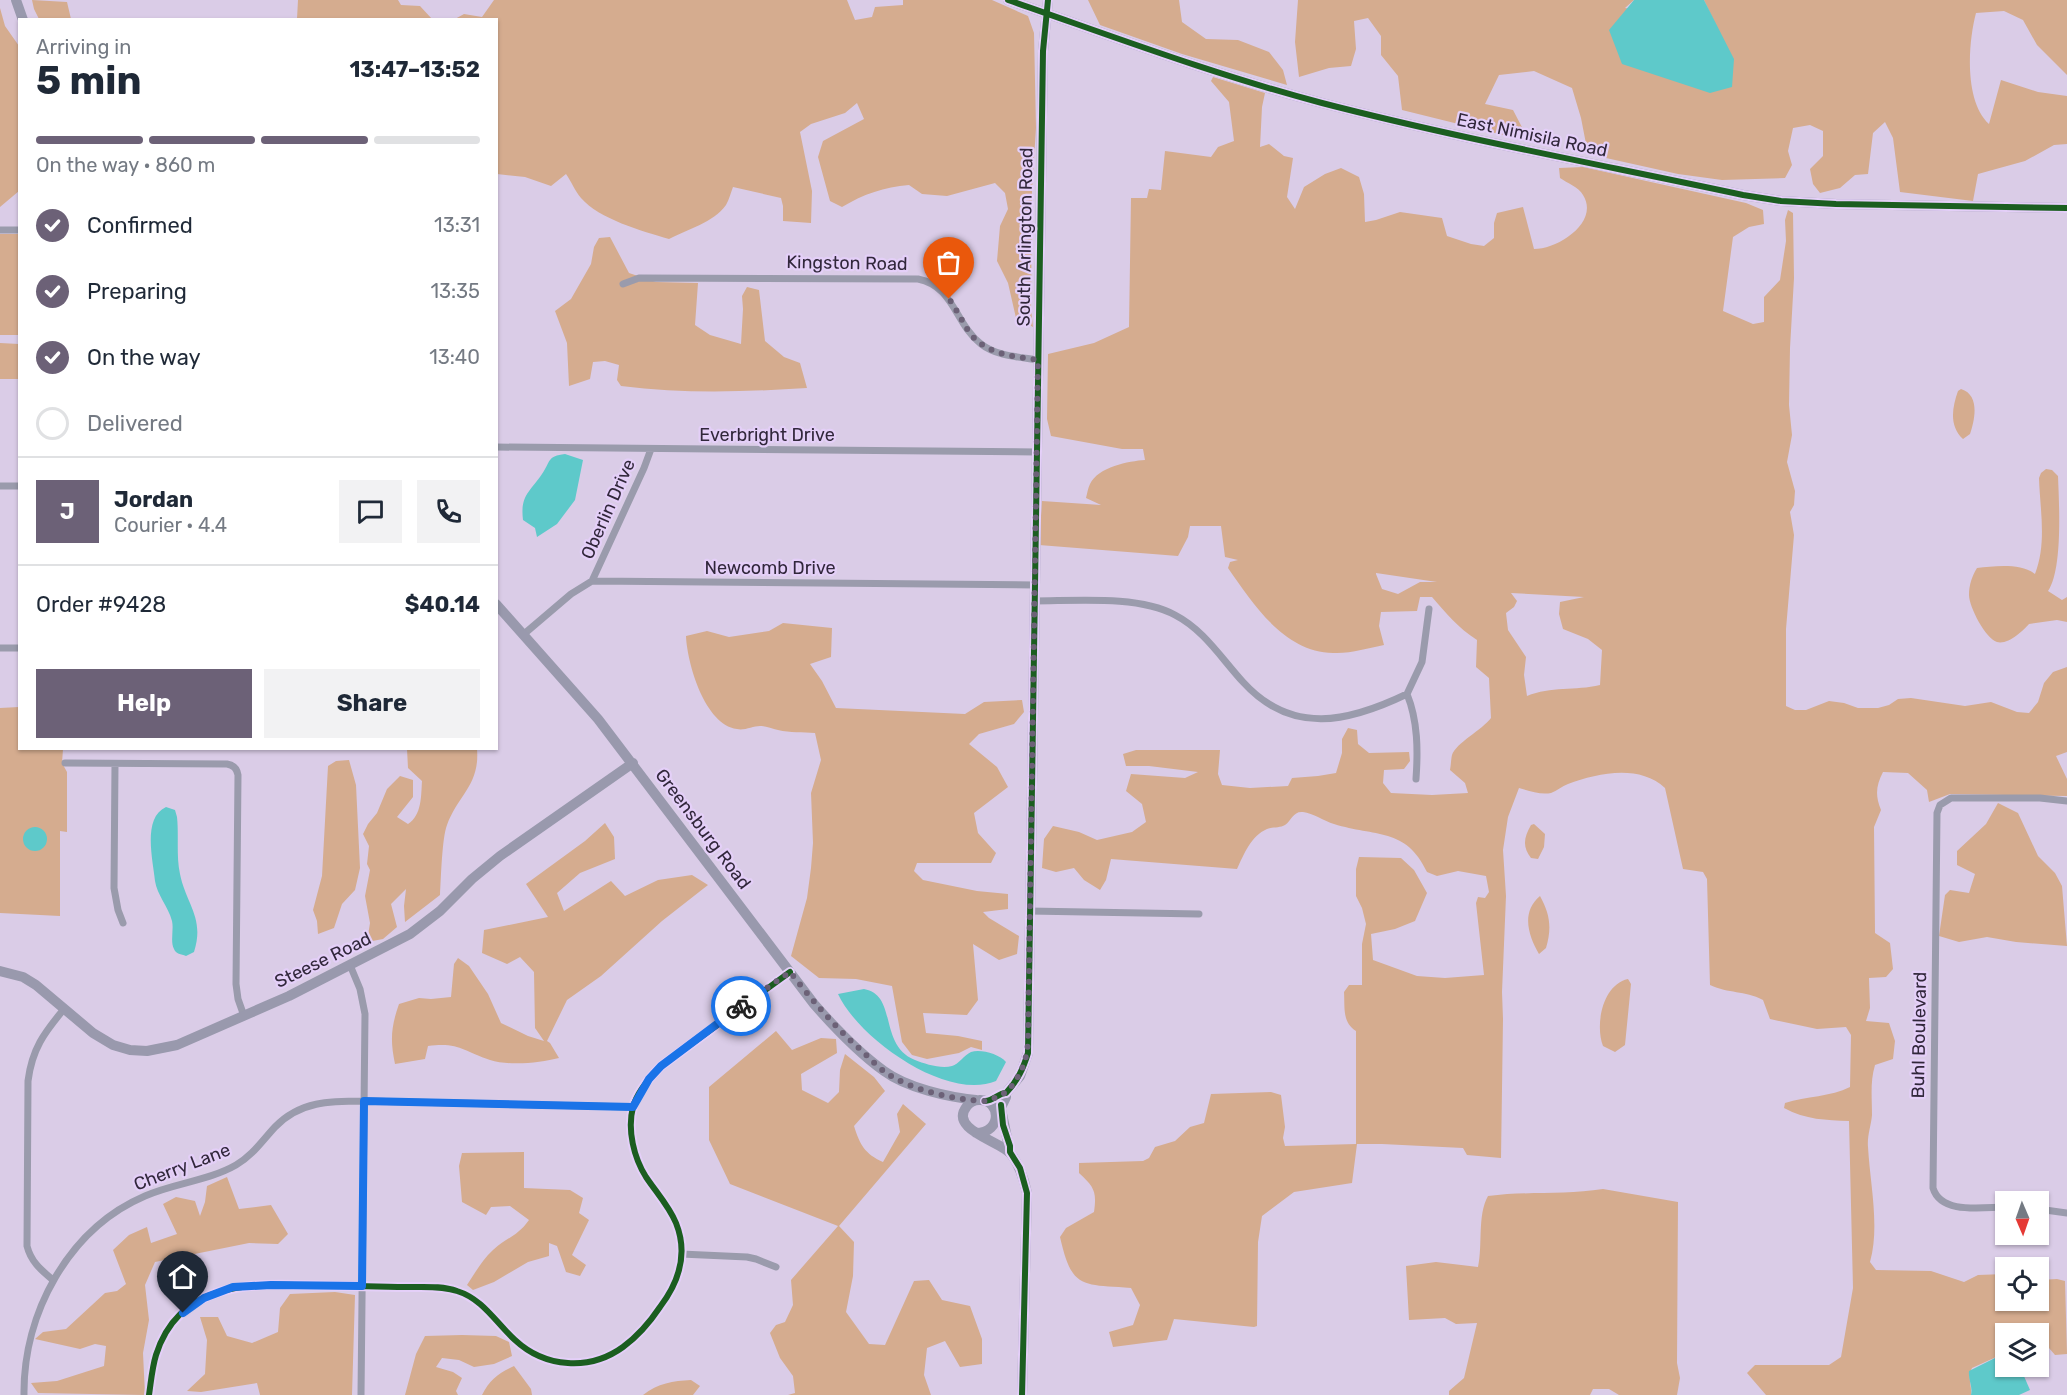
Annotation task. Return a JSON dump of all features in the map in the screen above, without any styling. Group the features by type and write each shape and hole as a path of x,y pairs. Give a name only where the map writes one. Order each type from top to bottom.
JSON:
{"street":[{"path":"16,0 22,18"},
{"name":"East Nimisila Road","path":"1008,0 1213,71 1323,103 1442,132 1743,195 1781,201 1836,204 2067,208"},
{"name":"South Arlington Road","path":"996,1119 1006,1093 1020,1076 1028,1053 1043,51 1048,0"},
{"path":"0,230 18,230"},
{"name":"Kingston Road","path":"623,284 639,278 922,280 932,283 944,292 969,331 980,343 1000,353 1038,360"},
{"name":"Everbright Drive","path":"498,447 1036,452"},
{"name":"Oberlin Drive","path":"592,581 651,449"},
{"path":"0,486 18,486"},
{"path":"524,634 571,594 592,581"},
{"name":"Newcomb Drive","path":"592,581 1034,585"},
{"path":"1034,601 1136,603 1162,609 1175,615 1200,633 1252,691 1270,703 1299,716 1324,719 1346,717 1378,708 1407,694 1422,662 1428,609"},
{"name":"Greensburg Road","path":"498,606 563,678 633,763 790,972 834,1026 885,1072 903,1081 948,1096 981,1100"},
{"path":"0,648 18,648"},
{"path":"1407,694 1414,721 1416,779"},
{"path":"65,763 227,764 235,767 238,775 236,984 244,1016"},
{"name":"Steese Road","path":"0,971 27,980 105,1041 118,1047 139,1051 177,1045 244,1016 402,939 424,924 491,863 633,763"},
{"path":"115,764 114,888 123,923"},
{"name":"Buhl Boulevard","path":"1995,1207 1948,1205 1939,1200 1933,1188 1936,819 1938,808 1951,798 2040,798 2067,801"},
{"path":"1029,911 1199,914"},
{"path":"350,965 359,985 363,1002 361,1395"},
{"path":"149,1395 156,1357 163,1340 183,1313 204,1298 225,1289 246,1286 362,1286 435,1288 456,1291 478,1302 514,1340 530,1352 547,1359 576,1364 593,1362 610,1355 631,1341 643,1329 670,1294 680,1271 681,1254 674,1218 646,1176 636,1156 632,1130 633,1107 649,1079 661,1066 790,972"},
{"path":"53,1280 37,1267 27,1246 28,1092 32,1056 44,1034 64,1009"},
{"path":"963,1115 969,1104 993,1099 1006,1093"},
{"path":"948,1096 963,1115 967,1128 1006,1149"},
{"path":"981,1100 994,1107 1006,1149 1020,1168 1027,1193 1022,1395"},
{"name":"Cherry Lane","path":"24,1395 24,1377 30,1338 38,1313 53,1280 88,1235 109,1217 155,1192 234,1166 251,1154 284,1119 300,1109 321,1102 364,1101 633,1107"},
{"path":"1001,1105 1003,1125 1010,1146 1006,1149"},
{"path":"976,1133 987,1131 996,1119"},
{"path":"2049,1211 2067,1213"},
{"path":"681,1254 747,1257 776,1267"}],"shaded area":[{"path":"32,0 67,2 71,18 38,18"},
{"path":"298,0 398,0 401,5 420,6 431,18 297,18"},
{"path":"494,0 847,0 855,20 872,17 875,7 903,5 903,0 992,0 1028,16 1034,33 1036,128 1032,190 1031,309 1033,327 1016,318 1008,283 997,261 1000,226 1008,209 1005,193 995,183 947,196 922,194 909,185 874,192 842,207 830,201 818,157 823,141 864,119 857,103 845,113 811,124 800,132 812,191 811,223 783,221 781,198 733,187 721,211 700,225 669,239 622,223 599,212 581,198 566,174 551,186 525,177 498,174 498,18 457,18 464,14 482,17"},
{"path":"1088,0 1179,0 1182,22 1206,39 1238,40 1269,52 1283,70 1287,85 1182,54 1100,25"},
{"path":"1298,0 1634,0 1625,8 1714,21 1704,0 2067,0 2067,75 2037,45 2023,20 2004,11 1976,13 1971,40 1970,71 1975,101 1989,124 2001,80 2038,92 2067,96 2067,144 2054,145 2025,161 1978,174 1973,201 1900,192 1893,138 1885,122 1873,133 1868,174 1855,175 1840,188 1820,193 1813,184 1810,169 1823,156 1823,131 1810,125 1793,128 1788,151 1792,165 1785,178 1722,180 1678,174 1588,154 1572,88 1534,71 1499,75 1485,104 1513,110 1525,133 1515,138 1402,110 1398,76 1381,55 1381,36 1368,18 1354,21 1356,49 1351,66 1329,68 1299,77 1295,42"},
{"path":"1634,0 1704,0 1734,59 1732,87 1710,93 1622,64 1609,30"},
{"path":"0,8 5,26 18,45 18,192 0,207"},
{"path":"1213,77 1265,93 1260,147 1269,144 1284,156 1293,158 1287,197 1295,209 1304,187 1325,174 1341,168 1359,177 1364,194 1365,222 1400,212 1442,218 1447,236 1484,246 1494,238 1497,213 1523,207 1534,249 1544,248 1565,239 1574,232 1586,215 1587,205 1583,195 1576,187 1560,178 1559,168 1583,167 1746,203 1763,210 1764,224 1749,227 1733,237 1723,311 1753,324 1764,322 1764,297 1780,280 1786,241 1785,220 1788,210 1793,213 1794,278 1789,405 1792,435 1787,462 1795,491 1794,505 1790,512 1794,535 1786,629 1786,706 1795,710 1806,710 1829,701 1858,708 1878,708 1898,699 1911,698 1965,706 1991,702 2017,712 2029,713 2038,702 2044,683 2053,672 2067,667 2067,752 2056,756 2067,779 2067,796 1950,794 1929,802 1927,790 1908,773 1883,772 1879,782 1877,795 1881,810 1874,827 1875,933 1890,943 1893,969 1886,977 1869,978 1870,1008 1866,1021 1889,1023 1895,1041 1893,1059 1875,1065 1872,1077 1872,1115 1868,1143 1874,1234 1870,1262 1876,1270 1931,1271 1964,1282 1978,1275 1995,1274 1995,1311 2049,1311 2049,1279 2065,1281 2067,1354 2055,1355 2049,1348 2049,1323 1995,1323 1995,1358 1972,1368 1971,1395 1766,1395 1747,1373 1755,1365 1829,1365 1841,1357 1853,1288 1849,1121 1808,1117 1784,1108 1785,1103 1835,1093 1850,1087 1851,1035 1846,1027 1817,1029 1770,1019 1763,1000 1710,985 1707,879 1703,872 1683,869 1665,788 1655,780 1631,773 1605,774 1580,780 1551,793 1539,793 1519,788 1508,817 1503,850 1506,896 1502,992 1501,1158 1467,1155 1463,1148 1357,1144 1352,1183 1294,1192 1262,1216 1258,1242 1257,1326 1174,1319 1167,1340 1113,1347 1109,1332 1133,1325 1140,1305 1131,1288 1090,1284 1082,1281 1069,1267 1060,1237 1066,1228 1094,1212 1095,1205 1095,1194 1079,1173 1079,1163 1143,1161 1149,1158 1155,1147 1175,1141 1190,1127 1204,1123 1211,1094 1271,1092 1281,1095 1285,1146 1356,1144 1356,1031 1346,1019 1344,992 1349,985 1362,985 1362,944 1366,924 1356,896 1356,869 1359,857 1401,858 1414,870 1427,893 1415,921 1395,929 1371,934 1373,960 1417,976 1445,978 1484,975 1476,903 1478,897 1485,898 1489,892 1486,876 1458,871 1437,876 1427,872 1419,858 1399,840 1334,824 1307,813 1297,813 1285,825 1261,832 1249,846 1237,869 1111,859 1106,880 1100,890 1084,880 1074,868 1056,872 1042,868 1044,839 1053,826 1079,832 1097,840 1132,832 1146,822 1142,804 1126,791 1131,774 1185,778 1198,772 1149,766 1126,766 1123,754 1136,750 1220,750 1218,774 1222,785 1250,788 1288,786 1292,778 1336,773 1342,753 1342,739 1348,728 1357,730 1358,744 1369,753 1409,752 1410,761 1404,769 1384,770 1383,783 1391,793 1432,795 1468,793 1465,783 1450,770 1452,755 1454,750 1491,718 1489,678 1476,667 1477,640 1458,625 1432,597 1420,597 1417,611 1381,612 1379,626 1384,645 1352,652 1315,651 1285,635 1272,624 1248,596 1228,568 1230,562 1238,560 1225,557 1221,526 1190,526 1188,537 1178,556 1039,545 1042,501 1101,505 1086,498 1094,478 1114,466 1145,460 1143,449 1122,449 1051,436 1047,419 1048,354 1094,343 1129,327 1131,198 1147,198 1149,189 1161,190 1165,151 1211,157 1218,147 1234,141 1229,102 1211,81","holes":["1376,573 1437,582 1420,582 1398,594 1382,589","1511,593 1584,597 1560,602 1559,614 1563,629 1588,639 1602,650 1600,685 1545,691 1527,696 1524,675 1526,657 1508,630 1506,613 1514,607 1517,601"]},
{"path":"0,234 18,234 18,335 0,335"},
{"path":"610,237 629,273 656,282 698,283 695,325 710,335 741,344 742,296 747,287 759,290 765,341 784,357 800,363 807,388 714,392 621,386 617,380 619,365 605,361 593,362 590,379 569,386 567,343 555,311 571,299 591,264 594,247 599,238"},
{"path":"0,343 18,344 18,379 0,379"},
{"path":"1961,389 1971,396 1974,402 1970,434 1963,439 1955,428 1953,416 1956,397"},
{"path":"565,454 583,460 575,500 557,524 537,537 535,528 523,520 525,499 550,460 555,456"},
{"path":"2046,469 2052,470 2058,476 2059,502 2058,552 2053,581 2048,591 2062,600 2067,597 2067,622 2057,620 2029,624 2019,634 2006,641 1997,642 1983,629 1972,607 1969,595 1971,581 1977,568 1984,567 2023,568 2035,574 2042,538 2039,478"},
{"path":"783,623 832,628 831,657 810,664 836,708 965,714 984,702 1022,700 1024,712 1014,724 979,734 969,744 997,767 1008,787 974,813 978,833 996,853 991,863 917,863 914,871 923,880 977,891 1008,894 1008,909 983,912 1019,936 1017,954 999,960 973,944 978,1000 967,1015 923,1013 926,1033 982,1041 982,1050 971,1047 959,1053 927,1059 912,1055 902,1042 892,986 856,979 819,978 791,956 807,898 811,868 813,843 811,793 821,760 815,733 787,732 760,726 740,729 726,725 716,717 700,691 690,661 686,636 707,631 729,637 769,631"},
{"path":"18,707 18,750 63,750 62,763 67,772 67,832 60,831 60,916 0,913 0,708"},
{"path":"407,750 477,750 472,781 445,831 440,895 405,922 406,889 391,904 397,927 383,939 367,942 370,923 365,896 370,870 367,864 369,846 363,834 377,813 387,789 400,776 413,780 413,797 397,817 408,824 416,816 420,805 422,781 408,768"},
{"path":"349,760 356,785 360,868 355,890 342,904 334,928 318,934 313,910 322,876 328,766 336,761"},
{"path":"1998,803 2018,813 2038,856 2055,873 2062,886 2067,946 1987,937 1959,942 1939,936 1945,895 1950,890 1969,893 1975,874 1957,865 1957,851 1986,824"},
{"path":"166,807 175,810 177,817 180,874 196,920 197,940 194,952 186,956 177,953 174,949 172,921 155,881 151,830 159,812"},
{"path":"605,823 614,837 615,859 580,873 557,893 564,911 611,881 625,896 658,880 692,875 708,885 662,921 601,976 567,1000 547,1041 559,1058 506,1063 490,1060 454,1046 438,1045 428,1046 425,1059 395,1064 392,1034 399,1004 419,998 451,997 454,964 458,958 469,966 488,994 501,1023 544,1041 535,1028 534,972 520,957 507,964 482,953 484,930 548,917 526,884 585,841"},
{"path":"1534,824 1545,834 1544,847 1538,859 1531,858 1525,846 1527,834 1531,825"},
{"path":"35,827 40,828 46,834 46,844 40,850 35,851 30,850 24,844 23,839 24,834 30,828"},
{"path":"1540,896 1548,915 1549,934 1546,948 1539,954 1529,932 1528,916 1534,902"},
{"path":"1628,979 1631,984 1625,1045 1615,1052 1603,1046 1601,1017 1612,989"},
{"path":"864,989 874,993 881,1001 896,1043 904,1053 919,1062 948,1067 955,1065 971,1052 990,1053 1006,1062 996,1081 976,1085 953,1082 906,1062 864,1029 838,994"},
{"path":"776,1031 792,1050 821,1038 836,1039 837,1053 801,1074 802,1090 828,1103 839,1092 840,1070 845,1054 874,1077 885,1091 854,1126 864,1148 872,1156 883,1162 900,1132 897,1114 903,1104 926,1124 839,1226 854,1242 853,1276 846,1312 869,1344 885,1345 914,1281 929,1280 942,1300 970,1306 982,1339 982,1364 960,1367 945,1341 927,1348 924,1375 931,1395 788,1395 795,1393 793,1376 780,1358 770,1333 776,1325 785,1322 793,1305 791,1280 838,1226 730,1184 709,1140 709,1087"},
{"path":"524,1152 524,1188 570,1190 583,1198 579,1213 589,1220 572,1255 586,1265 580,1276 566,1272 557,1246 549,1243 549,1256 528,1262 494,1282 473,1290 467,1285 485,1258 529,1220 510,1206 491,1207 486,1215 462,1202 459,1166 462,1153"},
{"path":"227,1177 239,1209 271,1205 288,1234 278,1244 249,1243 155,1262 145,1285 149,1320 143,1353 145,1395 38,1393 31,1383 57,1381 104,1366 106,1346 95,1344 80,1349 35,1339 43,1332 66,1329 105,1293 117,1291 126,1284 113,1250 129,1235 147,1227 151,1243 177,1234 163,1204 176,1197 195,1201 200,1216 207,1186"},
{"path":"1603,1189 1678,1202 1677,1363 1680,1378 1677,1395 1619,1395 1609,1389 1593,1389 1590,1395 1449,1395 1449,1391 1464,1378 1477,1323 1456,1324 1445,1318 1409,1320 1406,1266 1436,1262 1478,1267 1482,1212 1488,1196"},
{"path":"335,1292 355,1295 352,1395 260,1395 257,1383 201,1392 187,1391 205,1374 207,1340 200,1317 218,1317 227,1336 252,1343 278,1332 280,1308 290,1294"},
{"path":"425,1336 496,1336 509,1342 512,1356 494,1364 474,1367 459,1360 442,1358 436,1367 453,1372 462,1378 456,1391 458,1395 405,1395 416,1354"},
{"path":"1995,1358 1995,1377 2024,1377 2030,1390 2019,1395 1971,1395 1969,1371"},
{"path":"514,1366 531,1389 532,1395 482,1395 495,1377"},
{"path":"691,1380 700,1386 693,1395 643,1395 666,1383"}],"cycle path":[{"path":"1008,0 1203,68 1322,103 1479,140 1743,195 1781,201 1836,204 2067,208"},
{"path":"985,1101 1006,1093 1020,1074 1028,1053 1043,51 1048,0"},
{"path":"149,1395 156,1355 169,1327 187,1308 209,1295 234,1288 261,1285 446,1288 474,1300 489,1312 515,1340 527,1349 554,1361 582,1363 610,1355 623,1347 652,1318 667,1297 677,1277 681,1256 680,1234 676,1223 646,1177 635,1153 631,1134 631,1116 635,1101 644,1085 661,1066 790,972"},
{"path":"1001,1105 1010,1152 1020,1168 1027,1193 1022,1395"}],"way so far":[{"path":"741,1006 790,972 834,1026 885,1072 903,1081 948,1096 989,1101 1006,1093 1020,1076 1028,1053 1038,360 1008,355 987,348 975,339 949,299"}],"route":[{"path":"183,1313 204,1298 233,1287 362,1286 364,1101 633,1107 649,1079 661,1066 741,1006"}]}
